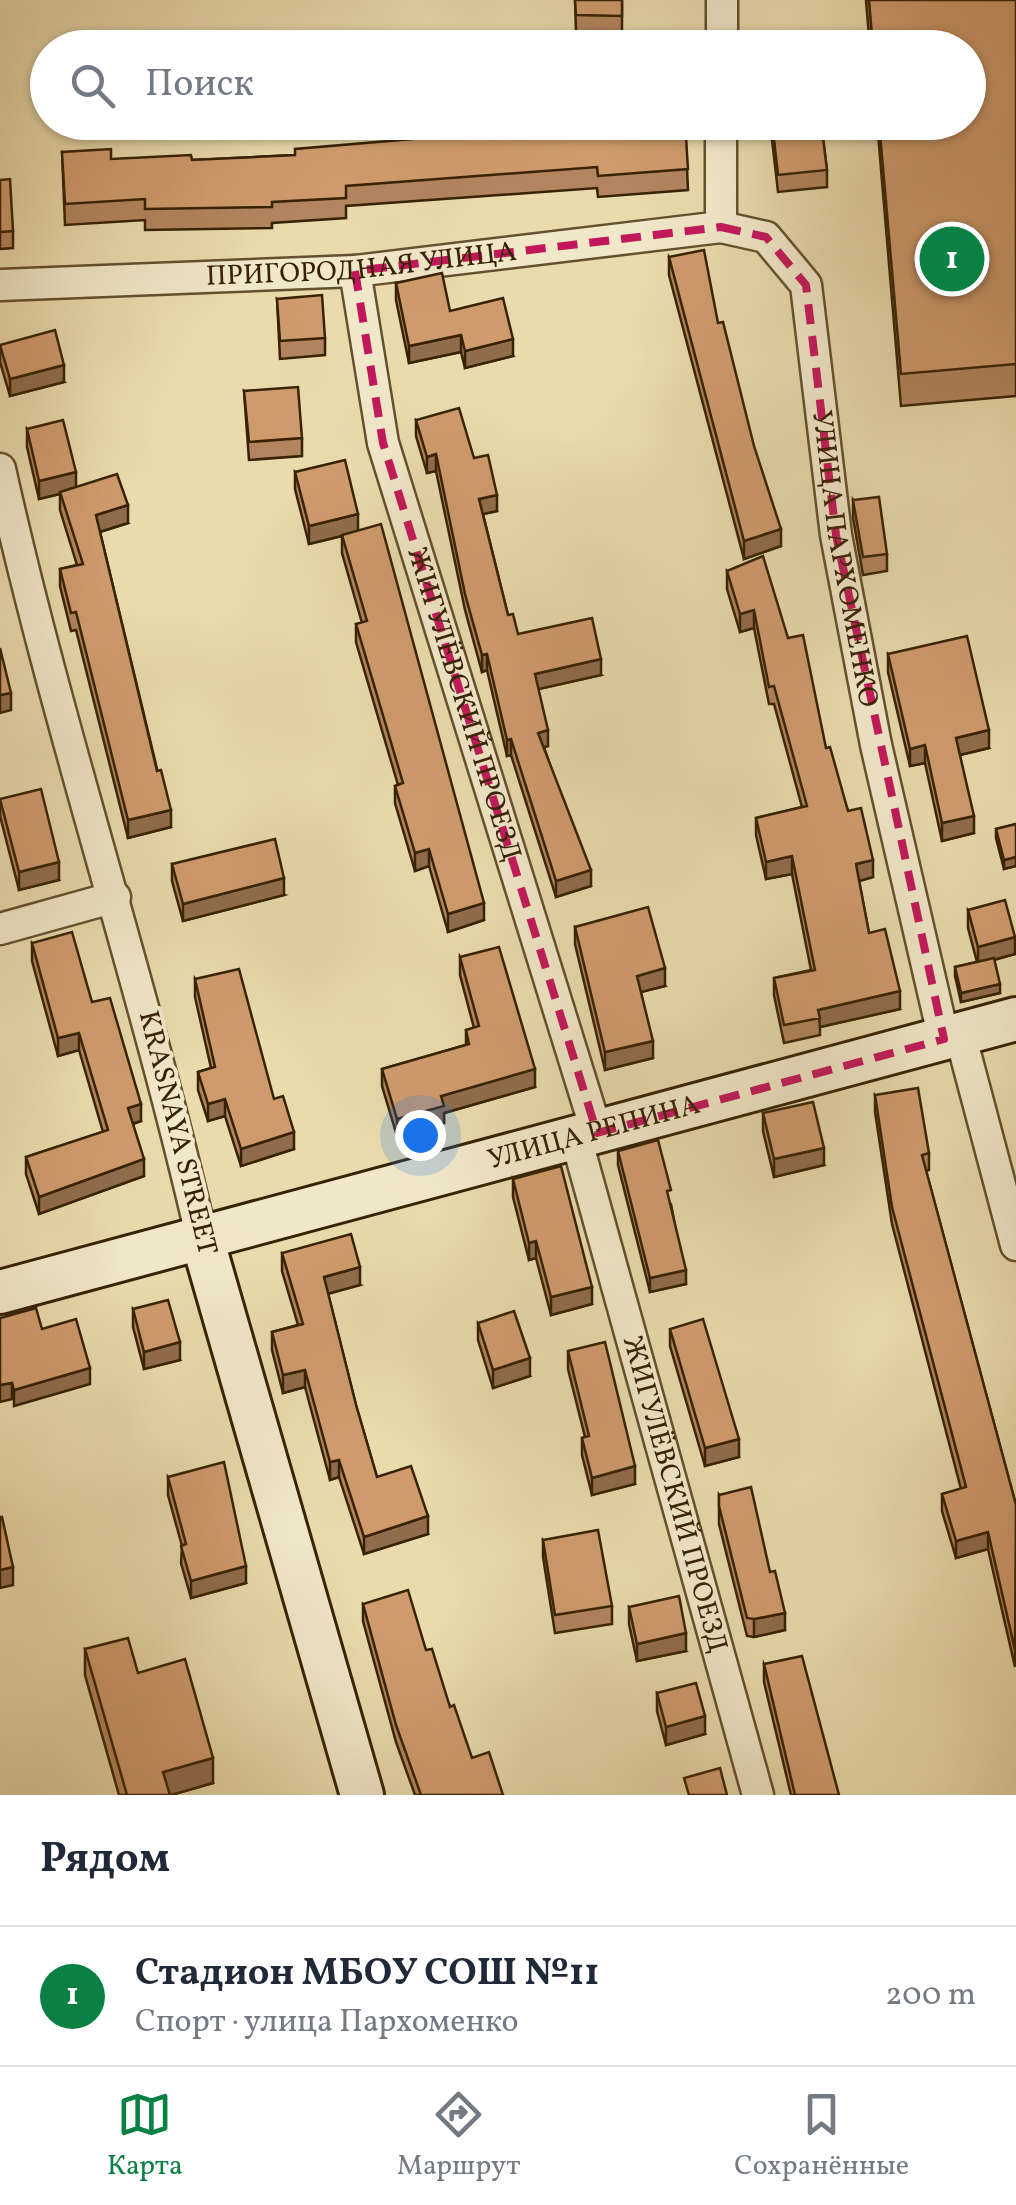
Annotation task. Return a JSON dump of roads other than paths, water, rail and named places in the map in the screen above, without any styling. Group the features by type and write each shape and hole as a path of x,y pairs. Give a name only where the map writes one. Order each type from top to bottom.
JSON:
{"street":[{"path":"722,0 722,30"},
{"path":"721,140 721,227"},
{"name":"ПРИГОРОДНАЯ УЛИЦА","path":"0,285 355,271 721,227"},
{"name":"УЛИЦА ПАРХОМЕНКО","path":"721,227 766,237 806,285 840,554 876,746 952,1036 1016,1245"},
{"name":"ЖИГУЛЁВСКИЙ ПРОЕЗД","path":"355,271 383,443 587,1136 758,1795"},
{"name":"KRASNAYA STREET","path":"0,469 10,566 114,897 164,1076 202,1235 362,1795"},
{"path":"0,929 114,897"},
{"name":"УЛИЦА РЕПИНА","path":"0,1292 1016,1019"}],"place":[{"name":"Стадион МБОУ СОШ №11","path":"952,259"}]}
